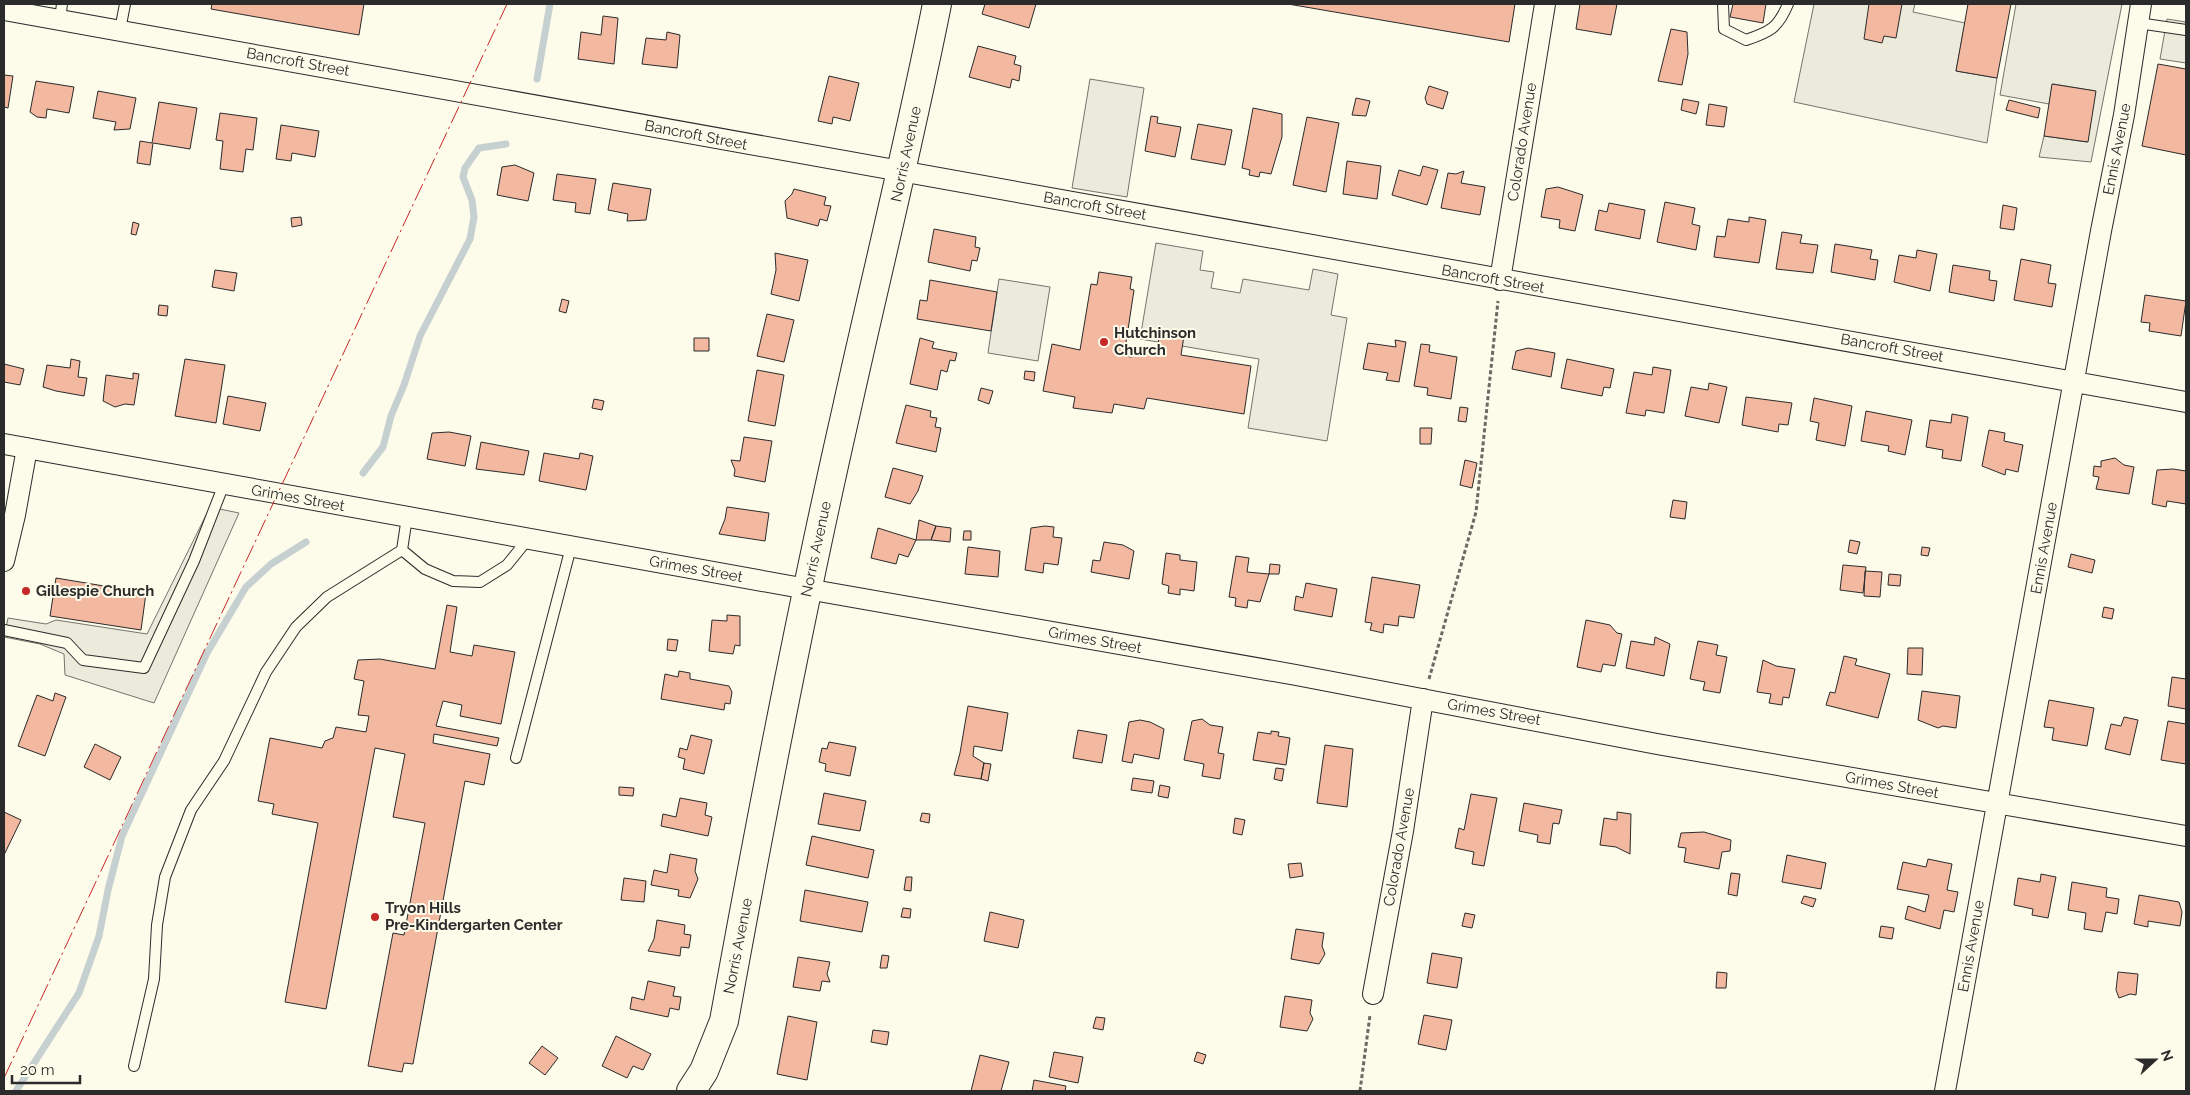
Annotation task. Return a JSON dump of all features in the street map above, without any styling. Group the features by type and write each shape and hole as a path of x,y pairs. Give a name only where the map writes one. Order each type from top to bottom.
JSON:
{"street":[{"name":"Norris Avenue","path":"696,1090 724,1021 807,589 846,411 902,173 937,4"},
{"name":"Colorado Avenue","path":"1500,280 1544,4"},
{"name":"Bancroft Street","path":"4,10 61,12 120,30 902,173 2186,402"},
{"name":"Ennis Avenue","path":"1944,1091 2101,231 2124,115 2140,13"},
{"name":"Grimes Street","path":"4,444 807,589 1276,671 1649,742 2186,836"},
{"path":"4,561 28,448"},
{"name":"Colorado Avenue","path":"1373,994 1403,831 1423,699"}],"lane":[{"path":"120,30 125,4"},
{"path":"1723,4 1724,30 1746,40 1765,33 1780,22 1788,4"},
{"path":"2140,13 2186,30"},
{"path":"4,630 67,643 83,660 144,668 194,561 224,484"},
{"path":"134,1066 154,978 157,925 165,877 191,810 224,761 266,672 296,627 326,597 402,550 407,517"},
{"path":"402,550 425,569 453,581 480,582 507,565 528,538"},
{"path":"516,758 570,546"}],"path":[{"path":"1423,699 1476,512 1500,280"},
{"path":"1360,1091 1373,994"}],"shaded area":[{"path":"1814,4 1915,4 1913,12 1965,23 1956,71 1997,78 1987,143 1794,102"},
{"path":"2016,4 2122,4 2091,162 2039,157 2044,136 2087,142 2095,91 2053,84 2049,104 2000,95"},
{"path":"2167,19 2186,22 2186,63 2160,59"},
{"path":"1090,79 1144,88 1127,197 1072,188"},
{"path":"1156,243 1203,251 1200,270 1214,272 1211,288 1240,293 1243,279 1309,290 1313,269 1338,274 1331,315 1347,318 1327,441 1248,428 1259,359 1140,339"},
{"path":"999,279 1050,287 1038,361 988,353"},
{"path":"210,507 239,513 154,703 65,675 64,654 40,644 4,637 8,618 46,624 56,620 147,634"}],"building":[{"path":"212,4 364,4 359,35 211,9"},
{"path":"985,4 1036,4 1029,28 982,14"},
{"path":"1288,4 1515,4 1509,42"},
{"path":"1580,4 1617,4 1611,35 1576,29"},
{"path":"1733,4 1766,4 1763,23 1730,17"},
{"path":"1869,4 1902,4 1896,38 1884,36 1882,43 1864,39"},
{"path":"1968,4 2011,4 1997,78 1956,71"},
{"path":"603,16 618,18 614,64 578,59 581,32 601,35"},
{"path":"1671,29 1687,32 1688,54 1682,85 1658,81"},
{"path":"667,32 680,35 677,68 642,64 646,38 666,40"},
{"path":"978,46 1016,56 1014,64 1021,66 1019,81 1012,79 1010,88 969,77"},
{"path":"2158,64 2186,69 2186,155 2142,146"},
{"path":"4,75 13,76 8,108 4,107"},
{"path":"829,76 859,83 850,121 833,117 832,124 818,121"},
{"path":"36,81 74,87 69,113 47,109 46,118 37,117 30,112"},
{"path":"2052,84 2096,91 2088,142 2044,136"},
{"path":"1429,86 1448,92 1443,109 1427,104 1425,98"},
{"path":"98,91 136,98 130,129 114,130 116,122 93,118"},
{"path":"1356,98 1370,101 1366,116 1352,115"},
{"path":"1683,99 1699,102 1696,114 1681,110"},
{"path":"2009,100 2040,108 2038,118 2006,110"},
{"path":"159,102 197,108 190,149 153,143 150,165 137,163 140,141 152,143"},
{"path":"1709,104 1727,107 1724,127 1706,125"},
{"path":"1253,108 1282,114 1282,137 1271,174 1260,172 1259,177 1249,175 1250,170 1242,168"},
{"path":"220,113 257,118 253,150 246,149 243,172 220,169 223,141 216,140"},
{"path":"1151,116 1158,117 1157,123 1181,127 1175,157 1145,151"},
{"path":"1307,117 1339,123 1326,192 1293,185"},
{"path":"1198,124 1232,130 1225,165 1191,159"},
{"path":"281,125 319,131 315,157 292,153 291,161 276,159"},
{"path":"1347,161 1381,166 1377,199 1343,194"},
{"path":"515,165 534,173 528,201 497,195 502,167"},
{"path":"1423,166 1438,170 1427,205 1392,195 1399,170 1420,176"},
{"path":"1464,171 1461,183 1485,187 1480,215 1441,208 1448,173 1456,174"},
{"path":"557,174 596,179 590,214 575,212 576,203 553,200"},
{"path":"613,183 651,189 646,220 627,221 628,214 608,210"},
{"path":"1558,187 1583,195 1575,231 1559,228 1560,220 1541,217 1546,189"},
{"path":"794,189 826,197 824,205 831,206 827,221 820,219 818,226 787,218 785,201"},
{"path":"1665,202 1695,208 1692,224 1700,226 1696,250 1657,242"},
{"path":"1609,203 1645,210 1640,239 1595,230 1599,210 1607,212"},
{"path":"2003,205 2017,208 2014,230 2000,228"},
{"path":"301,217 302,225 292,227 291,218"},
{"path":"1749,217 1766,220 1759,263 1714,257 1717,236 1725,237 1728,219 1749,222"},
{"path":"133,222 139,224 136,235 131,234"},
{"path":"934,229 976,237 975,247 980,248 977,261 972,260 970,271 928,262"},
{"path":"1782,232 1802,235 1800,243 1818,245 1813,273 1776,269"},
{"path":"1835,244 1872,250 1870,259 1878,260 1875,280 1831,272"},
{"path":"1917,250 1937,254 1930,291 1894,282 1899,255 1916,258"},
{"path":"775,253 808,260 799,301 771,294 776,270"},
{"path":"2021,259 2051,265 2048,283 2056,284 2052,307 2014,300"},
{"path":"1953,265 1990,271 1989,280 1997,281 1994,301 1949,292"},
{"path":"215,270 237,273 234,291 212,287"},
{"name":"Hutchinson Church","path":"1099,272 1132,277 1130,289 1134,290 1124,356 1132,357 1134,346 1157,349 1160,332 1184,336 1181,355 1251,366 1244,414 1147,398 1144,409 1114,404 1112,413 1073,408 1075,397 1043,391 1052,344 1080,350 1091,284 1097,285"},
{"path":"930,280 997,292 991,331 917,319 920,300 927,301"},
{"path":"2145,295 2186,301 2181,336 2149,331 2150,323 2141,322"},
{"path":"562,299 569,301 566,313 559,311"},
{"path":"159,305 168,306 167,316 158,315"},
{"path":"767,314 794,320 784,362 757,356"},
{"path":"694,338 709,338 709,351 694,351"},
{"path":"920,338 934,342 932,348 957,353 955,361 950,360 947,372 941,370 937,390 910,384"},
{"path":"1395,340 1406,342 1399,382 1386,380 1388,373 1363,369 1368,343 1396,347"},
{"path":"1421,344 1430,345 1429,352 1457,357 1451,399 1427,395 1428,388 1414,386"},
{"path":"1528,348 1555,353 1551,377 1512,369 1516,351"},
{"path":"71,359 80,361 78,377 87,378 84,396 43,387 47,365 70,368"},
{"path":"185,359 225,365 216,423 175,416"},
{"path":"1567,359 1614,369 1610,388 1604,387 1602,396 1561,388"},
{"path":"4,364 24,369 20,385 4,382"},
{"path":"1653,367 1671,370 1664,413 1646,410 1645,416 1626,413 1634,372 1652,375"},
{"path":"757,370 784,375 775,426 748,421"},
{"path":"1025,371 1035,372 1034,381 1024,379"},
{"path":"133,373 139,374 134,405 125,404 115,407 103,401 106,375 133,379"},
{"path":"1709,383 1727,387 1719,423 1685,416 1691,387 1708,390"},
{"path":"981,388 993,391 989,404 978,400"},
{"path":"228,396 266,403 260,431 223,424"},
{"path":"1746,397 1792,403 1788,425 1779,424 1778,432 1742,425"},
{"path":"1814,398 1852,406 1845,446 1816,440 1819,423 1810,421"},
{"path":"594,399 604,401 602,410 592,408"},
{"path":"906,405 931,411 930,417 937,418 935,427 941,428 936,452 896,443"},
{"path":"1460,407 1468,408 1466,422 1458,421"},
{"path":"1866,411 1912,420 1905,455 1888,451 1889,446 1861,441"},
{"path":"1952,414 1968,417 1961,461 1942,458 1943,450 1926,447 1930,420 1951,423"},
{"path":"1420,428 1432,428 1431,444 1420,444"},
{"path":"1989,430 2005,433 2004,441 2023,445 2018,472 2006,469 2005,475 1982,466"},
{"path":"449,432 471,436 465,466 427,459 432,433"},
{"path":"744,437 772,441 765,482 734,476 735,470 731,460 740,461"},
{"path":"481,442 529,451 524,475 476,469"},
{"path":"544,453 579,459 580,453 593,456 586,490 539,481"},
{"path":"2115,458 2124,465 2134,467 2129,494 2096,489 2099,477 2093,476 2094,466 2101,467 2101,461"},
{"path":"1465,460 1477,463 1472,488 1460,485"},
{"path":"893,468 923,476 918,491 910,504 885,497"},
{"path":"2173,469 2186,471 2186,504 2167,501 2166,507 2152,504 2157,470"},
{"path":"1673,500 1687,502 1685,519 1670,517"},
{"path":"727,507 769,513 765,541 719,534"},
{"path":"919,520 936,526 931,540 916,540"},
{"path":"936,526 951,528 950,542 931,540"},
{"path":"1054,527 1053,537 1062,538 1058,565 1044,563 1043,573 1025,570 1031,528"},
{"path":"878,528 916,540 908,557 899,554 896,564 871,558"},
{"path":"964,531 971,531 971,540 963,540"},
{"path":"1850,540 1860,542 1857,554 1848,552"},
{"path":"1104,542 1123,545 1134,551 1129,579 1091,572 1093,560 1100,561"},
{"path":"968,547 1000,551 998,577 965,574"},
{"path":"1922,547 1930,548 1928,556 1921,555"},
{"path":"1166,553 1180,555 1180,560 1197,562 1194,591 1180,589 1180,595 1168,593 1169,586 1162,584"},
{"path":"2071,554 2095,560 2092,573 2068,567"},
{"path":"1236,556 1249,558 1247,572 1269,574 1260,602 1248,600 1247,608 1235,606 1236,598 1229,597"},
{"path":"1270,564 1280,565 1279,574 1269,574"},
{"path":"1843,565 1866,567 1863,593 1840,590"},
{"path":"1865,571 1882,572 1880,597 1864,596"},
{"path":"1889,574 1901,575 1900,586 1888,585"},
{"path":"1372,577 1420,585 1414,618 1399,616 1398,626 1384,624 1383,633 1370,630 1372,623 1365,622"},
{"path":"56,578 146,593 141,630 50,616"},
{"path":"1306,583 1337,589 1332,617 1294,610 1296,596 1303,598"},
{"path":"447,605 457,607 450,652 472,656 474,645 515,652 501,724 460,716 462,705 443,701 436,726 499,738 497,746 434,734 433,743 490,754 484,785 465,781 413,1064 404,1063 402,1072 368,1066 393,933 404,935 425,823 393,817 405,754 375,748 326,1009 285,1002 318,823 272,814 274,804 258,801 270,738 322,748 325,741 333,738 336,727 366,732 369,716 358,715 364,681 354,679 358,660 380,659 435,669"},
{"path":"2104,607 2114,609 2112,619 2102,617"},
{"path":"727,615 740,616 740,646 735,645 733,654 709,651 712,620 727,621"},
{"path":"1586,620 1610,625 1617,633 1622,634 1615,666 1603,664 1601,672 1577,667"},
{"path":"1655,637 1670,644 1664,676 1626,668 1631,641 1654,645"},
{"path":"668,639 678,640 676,651 667,650"},
{"path":"1698,641 1718,645 1716,655 1727,657 1720,693 1703,690 1705,682 1690,679"},
{"path":"1908,648 1923,648 1922,675 1907,674"},
{"path":"1844,656 1857,659 1855,665 1890,674 1878,718 1826,705 1830,692 1835,693"},
{"path":"1763,660 1776,666 1795,669 1789,698 1783,697 1782,705 1769,703 1771,694 1757,692"},
{"path":"679,671 690,673 690,679 729,686 732,692 730,704 725,703 724,710 661,699 665,674 678,677"},
{"path":"2172,677 2186,679 2186,709 2168,706"},
{"path":"1922,691 1960,696 1956,728 1943,726 1938,728 1918,720"},
{"path":"55,693 66,697 45,756 18,746 37,695 53,701"},
{"path":"2049,700 2094,708 2087,746 2052,740 2054,728 2044,727"},
{"path":"968,706 1008,713 1002,751 974,746 973,756 984,763 981,779 954,775 960,753"},
{"path":"2124,717 2138,720 2130,755 2105,749 2111,724 2121,726"},
{"path":"1202,719 1210,725 1223,727 1218,753 1224,754 1220,779 1202,776 1204,764 1184,760 1192,721"},
{"path":"1140,720 1150,722 1164,729 1159,759 1134,754 1132,763 1122,761 1129,722"},
{"path":"2168,721 2186,724 2186,764 2161,760"},
{"path":"1078,730 1107,735 1102,763 1073,758"},
{"path":"1271,731 1279,732 1278,736 1290,738 1286,765 1253,760 1258,732 1271,734"},
{"path":"691,735 712,740 704,774 683,769 685,759 678,757 680,748 687,750"},
{"path":"829,742 856,747 850,776 825,771 826,764 819,762 822,748 827,749"},
{"path":"95,744 121,757 110,780 84,767"},
{"path":"1325,745 1353,749 1347,807 1317,803"},
{"path":"984,763 991,764 988,781 981,779"},
{"path":"1276,768 1284,769 1282,781 1274,779"},
{"path":"1133,778 1154,781 1152,793 1131,790"},
{"path":"1160,785 1170,787 1168,798 1158,796"},
{"path":"619,787 634,788 633,796 619,795"},
{"path":"824,793 866,801 860,831 818,824"},
{"path":"1471,794 1497,798 1484,866 1472,864 1474,852 1455,848 1459,828 1464,830"},
{"path":"680,798 707,803 705,815 712,817 708,836 661,826 663,814 676,817"},
{"path":"1524,803 1562,810 1559,824 1553,823 1550,844 1537,842 1538,835 1519,831"},
{"path":"4,812 21,820 4,855"},
{"path":"1617,812 1631,814 1630,854 1616,847 1600,845 1604,818 1617,820"},
{"path":"922,813 930,814 929,823 920,821"},
{"path":"1235,818 1245,820 1242,835 1233,833"},
{"path":"1704,832 1731,840 1730,851 1722,852 1719,869 1684,862 1686,848 1678,847 1681,833"},
{"path":"812,836 874,850 868,878 806,865"},
{"path":"670,854 697,859 695,871 698,879 690,898 678,896 679,890 651,885 654,870 667,873"},
{"path":"1787,855 1826,863 1821,889 1782,882"},
{"path":"1928,859 1952,864 1947,890 1958,892 1954,912 1944,910 1940,929 1905,919 1908,906 1925,912 1929,895 1897,889 1903,862 1926,867"},
{"path":"1301,863 1303,876 1290,878 1288,864"},
{"path":"1731,873 1740,874 1737,896 1728,894"},
{"path":"2041,874 2056,877 2048,918 2032,915 2033,909 2014,905 2018,878 2040,882"},
{"path":"906,877 912,877 911,891 904,890"},
{"path":"624,878 646,881 644,902 621,900"},
{"path":"2072,882 2107,888 2106,897 2119,899 2117,914 2106,912 2102,932 2084,929 2086,913 2068,910"},
{"path":"805,890 868,902 862,932 800,921"},
{"path":"2139,895 2179,902 2182,912 2180,926 2148,921 2148,927 2134,924"},
{"path":"1804,896 1816,899 1813,907 1801,903"},
{"path":"903,908 911,909 910,918 901,917"},
{"path":"990,912 1024,920 1018,948 984,941"},
{"path":"1465,913 1475,915 1472,928 1462,926"},
{"path":"657,920 685,925 684,934 691,935 689,948 681,947 680,956 648,951 654,939"},
{"path":"1881,926 1894,928 1892,939 1879,937"},
{"path":"1296,929 1324,933 1322,946 1325,954 1319,964 1291,959"},
{"path":"1432,953 1462,958 1457,988 1427,983"},
{"path":"882,955 889,956 887,968 880,968"},
{"path":"798,957 830,962 827,974 830,982 822,981 820,991 793,987"},
{"path":"1717,972 1727,973 1726,988 1716,988"},
{"path":"2118,972 2138,974 2136,995 2130,994 2119,998 2116,990"},
{"path":"648,981 675,987 673,996 681,997 679,1010 670,1008 668,1017 630,1009 632,997 644,1000"},
{"path":"1285,996 1312,1000 1310,1013 1313,1019 1307,1031 1280,1027"},
{"path":"1424,1015 1452,1020 1446,1050 1418,1044"},
{"path":"788,1016 817,1022 807,1080 777,1074"},
{"path":"1096,1017 1105,1018 1103,1030 1093,1028"},
{"path":"873,1030 889,1032 887,1045 871,1042"},
{"path":"616,1036 651,1054 643,1070 633,1066 627,1078 602,1066"},
{"path":"542,1046 558,1058 545,1075 529,1063"},
{"path":"1054,1052 1083,1057 1078,1083 1049,1077"},
{"path":"1197,1052 1206,1055 1203,1064 1194,1061"},
{"path":"980,1055 1009,1062 1001,1091 971,1091"},
{"path":"1034,1080 1066,1086 1065,1091 1032,1091"}],"waterway":[{"path":"537,79 550,4"},
{"path":"363,473 383,447 391,416 404,385 420,336 470,239 474,217 472,200 463,177 465,168 479,148 506,144"},
{"path":"16,1091 79,993 99,936 108,890 122,836 207,653 246,587 271,564 306,542"}],"power":[{"path":"4,1078 507,4"}],"place":[{"name":"Hutchinson Church","path":"1104,342"},
{"name":"Gillespie Church","path":"26,591"},
{"name":"Tryon Hills Pre-Kindergarten Center","path":"375,917"}]}
